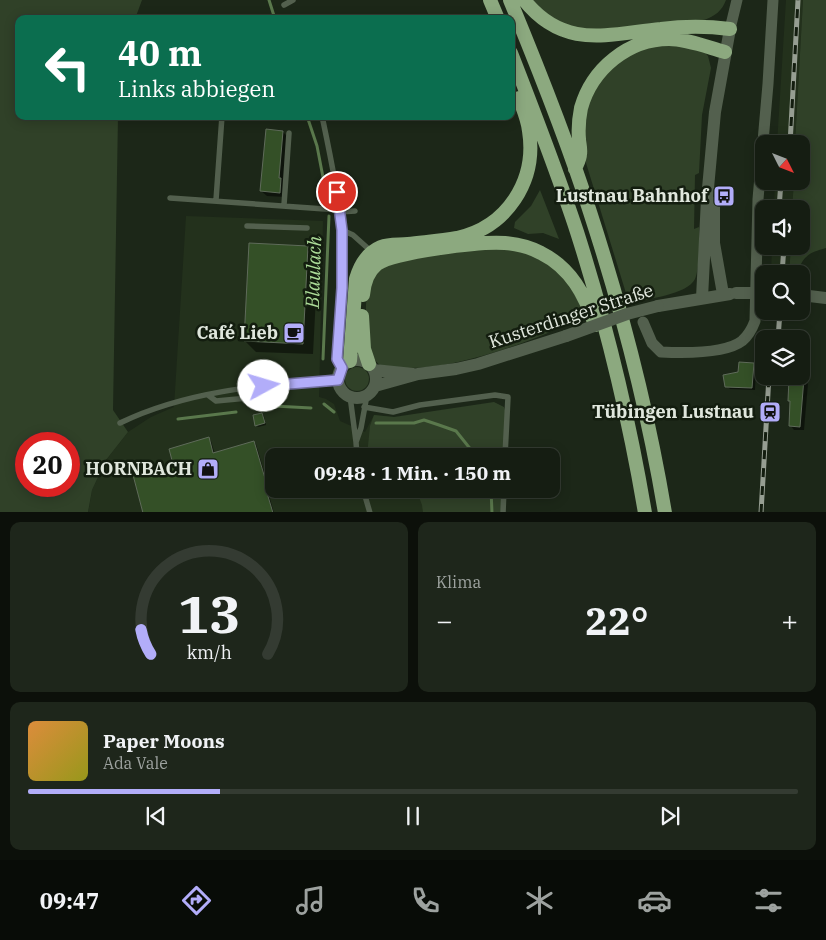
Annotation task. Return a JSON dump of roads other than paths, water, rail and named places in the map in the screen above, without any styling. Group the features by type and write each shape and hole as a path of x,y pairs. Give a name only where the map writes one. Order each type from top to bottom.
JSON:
{"highway":[{"path":"490,0 496,15"},
{"path":"510,0 575,168 603,251 628,342 665,512"},
{"path":"524,0 543,19 559,28 578,35 603,37 699,26 730,29"},
{"path":"575,168 580,154 579,118 585,96 597,75 613,58 639,44 669,39 683,40 725,52"},
{"path":"515,63 548,146 595,293 624,407 645,512"},
{"path":"343,370 355,298 356,279 359,269 372,252 392,245 440,240 475,232 491,224 512,204 524,183 530,159 529,130 515,88"},
{"path":"372,367 364,349 362,298 366,278 371,269 377,264 392,258 480,243 505,243 525,247 541,253 562,267 576,282 582,292 597,329 610,349"}],"street":[{"path":"702,298 703,253 715,112 725,52 737,0"},
{"path":"643,322 652,344 661,352 698,352 724,348 741,341 752,329 756,314 758,199 773,0"},
{"path":"710,164 714,185 714,242 723,294"},
{"name":"Kusterdinger Straße","path":"372,367 418,374 456,369 478,364 627,314 658,306 723,294 755,293"},
{"path":"810,296 823,298"},
{"path":"357,360 372,367 376,375 369,396 350,396 341,389 343,370 357,360"},
{"name":"Kusterdinger Straße","path":"369,396 418,374"}],"lane":[{"path":"284,5 293,0"},
{"path":"216,200 222,120"},
{"path":"120,423 141,413 178,400 228,390 277,385 343,370 337,359 342,288 342,230 335,175 323,120"},
{"path":"284,205 289,133"},
{"path":"170,198 355,211"},
{"path":"248,226 308,228"},
{"path":"342,230 353,235 372,252"},
{"path":"342,288 355,298"},
{"path":"208,395 216,401 269,396 277,385"},
{"path":"356,442 369,396 393,412 420,405 495,395 508,397 505,448"},
{"path":"350,396 356,448"},
{"path":"366,498 370,512"},
{"path":"502,512 503,498"}],"waterway":[{"name":"Blaulach","path":"269,0 274,15"},
{"name":"Blaulach","path":"308,120 317,146 327,198"},
{"name":"Blaulach","path":"323,359 329,216"},
{"name":"Blaulach","path":"324,404 334,412"},
{"path":"274,406 311,408"},
{"path":"178,419 236,412"},
{"name":"Blaulach","path":"376,423 414,423 424,420 456,431 470,448"},
{"name":"Blaulach","path":"491,498 492,512"}],"railway":[{"path":"790,135 798,0"},
{"path":"780,190 780,200"},
{"path":"783,255 783,265"},
{"path":"779,320 779,330"},
{"path":"761,512 768,385"}],"place":[{"name":"Lustnau Bahnhof","path":"724,196"},
{"name":"Café Lieb","path":"294,333"},
{"name":"Tübingen Lustnau","path":"770,412"},
{"name":"HORNBACH","path":"208,469"}]}
